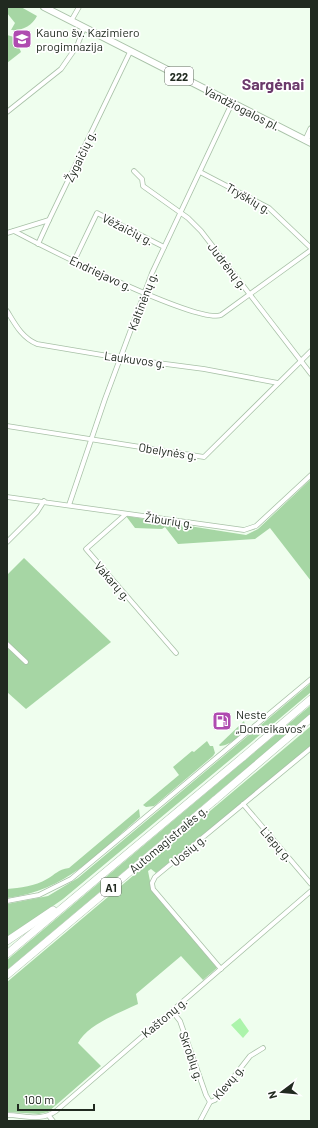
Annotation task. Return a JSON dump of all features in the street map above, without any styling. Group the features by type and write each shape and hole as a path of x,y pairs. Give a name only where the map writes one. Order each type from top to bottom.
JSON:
{"highway":[{"name":"Automagistralės g.","path":"7,954 311,699"},
{"name":"Automagistralės g.","path":"7,975 311,718"},
{"path":"7,941 48,914 159,823 169,818"}],"main road":[{"name":"Vandžiogalos pl.","path":"44,7 308,142"},
{"path":"308,142 311,129"}],"street":[{"path":"71,21 79,7"},
{"path":"7,112 61,69 77,46 84,28"},
{"name":"Žygaičių g.","path":"38,244 130,52"},
{"name":"Kaltinėnų g.","path":"69,505 91,439 144,293 179,214 232,103"},
{"name":"Judrėnų g.","path":"134,171 142,179 143,186 179,214 188,218 201,231 251,294 311,374"},
{"name":"Tryškių g.","path":"200,172 269,208 311,249"},
{"name":"Vėžaičių g.","path":"74,261 97,213 164,247"},
{"path":"7,233 49,220"},
{"name":"Endriejavo g.","path":"14,231 38,244 144,293 176,306 214,317 221,315 251,294 311,249"},
{"name":"Laukuvos g.","path":"7,311 23,335 32,342 120,358 204,369 278,383"},
{"name":"Obelynės g.","path":"7,426 204,457 311,351"},
{"name":"Žiburių g.","path":"7,497 44,501 232,529 251,529 311,475"},
{"path":"7,542 38,512 44,501"},
{"name":"Vakarų g.","path":"126,514 86,549 176,653"},
{"path":"7,644 26,662"},
{"path":"7,901 39,895 71,879 311,679"},
{"name":"Uosių g.","path":"221,969 153,889 152,883 155,877 311,748"},
{"name":"Liepų g.","path":"243,804 311,884"},
{"name":"Kaštonų g.","path":"49,1116 311,891"},
{"name":"Skroblų g.","path":"172,1011 180,1021 206,1095 210,1102"},
{"name":"Klevų g.","path":"200,1121 210,1102 215,1100 222,1092 250,1056 263,1048"},
{"path":"7,1115 37,1118 49,1116 53,1121"}],"shaded area":[{"path":"7,7 21,7 37,16 32,23 26,27 19,30 11,30 15,23 7,13"},
{"path":"7,35 14,37 21,52 7,63"},
{"path":"311,479 311,581 270,528 255,539 178,544 165,527 162,529 135,528 126,516 246,535 258,529"},
{"path":"24,558 111,642 26,709 7,692 7,575"},
{"path":"311,683 311,692 279,719 63,899 7,938 7,904 48,896 78,878"},
{"path":"311,705 311,714 7,970 7,960"},
{"path":"244,721 246,728 242,734 235,740 223,746 219,745"},
{"path":"311,726 311,746 156,873 151,869 148,871 152,891 217,968 203,980 181,956 136,994 138,1004 104,1020 82,1037 78,1043 101,1066 48,1112 39,1114 7,1112 7,982"},
{"path":"207,741 210,746 213,746 215,753 213,756 154,806 146,807 143,805 179,775 173,767"},
{"path":"139,809 140,817 80,869 47,888 28,894 7,898 7,889 38,883 59,871 69,868"},
{"path":"240,1018 249,1031 243,1038 231,1025"}],"place":[{"name":"Kauno šv. Kazimiero progimnazija","path":"22,39"},
{"name":"Neste „Domeikavos“","path":"222,721"}],"district":[{"name":"Sargėnai","path":"273,83"}]}
